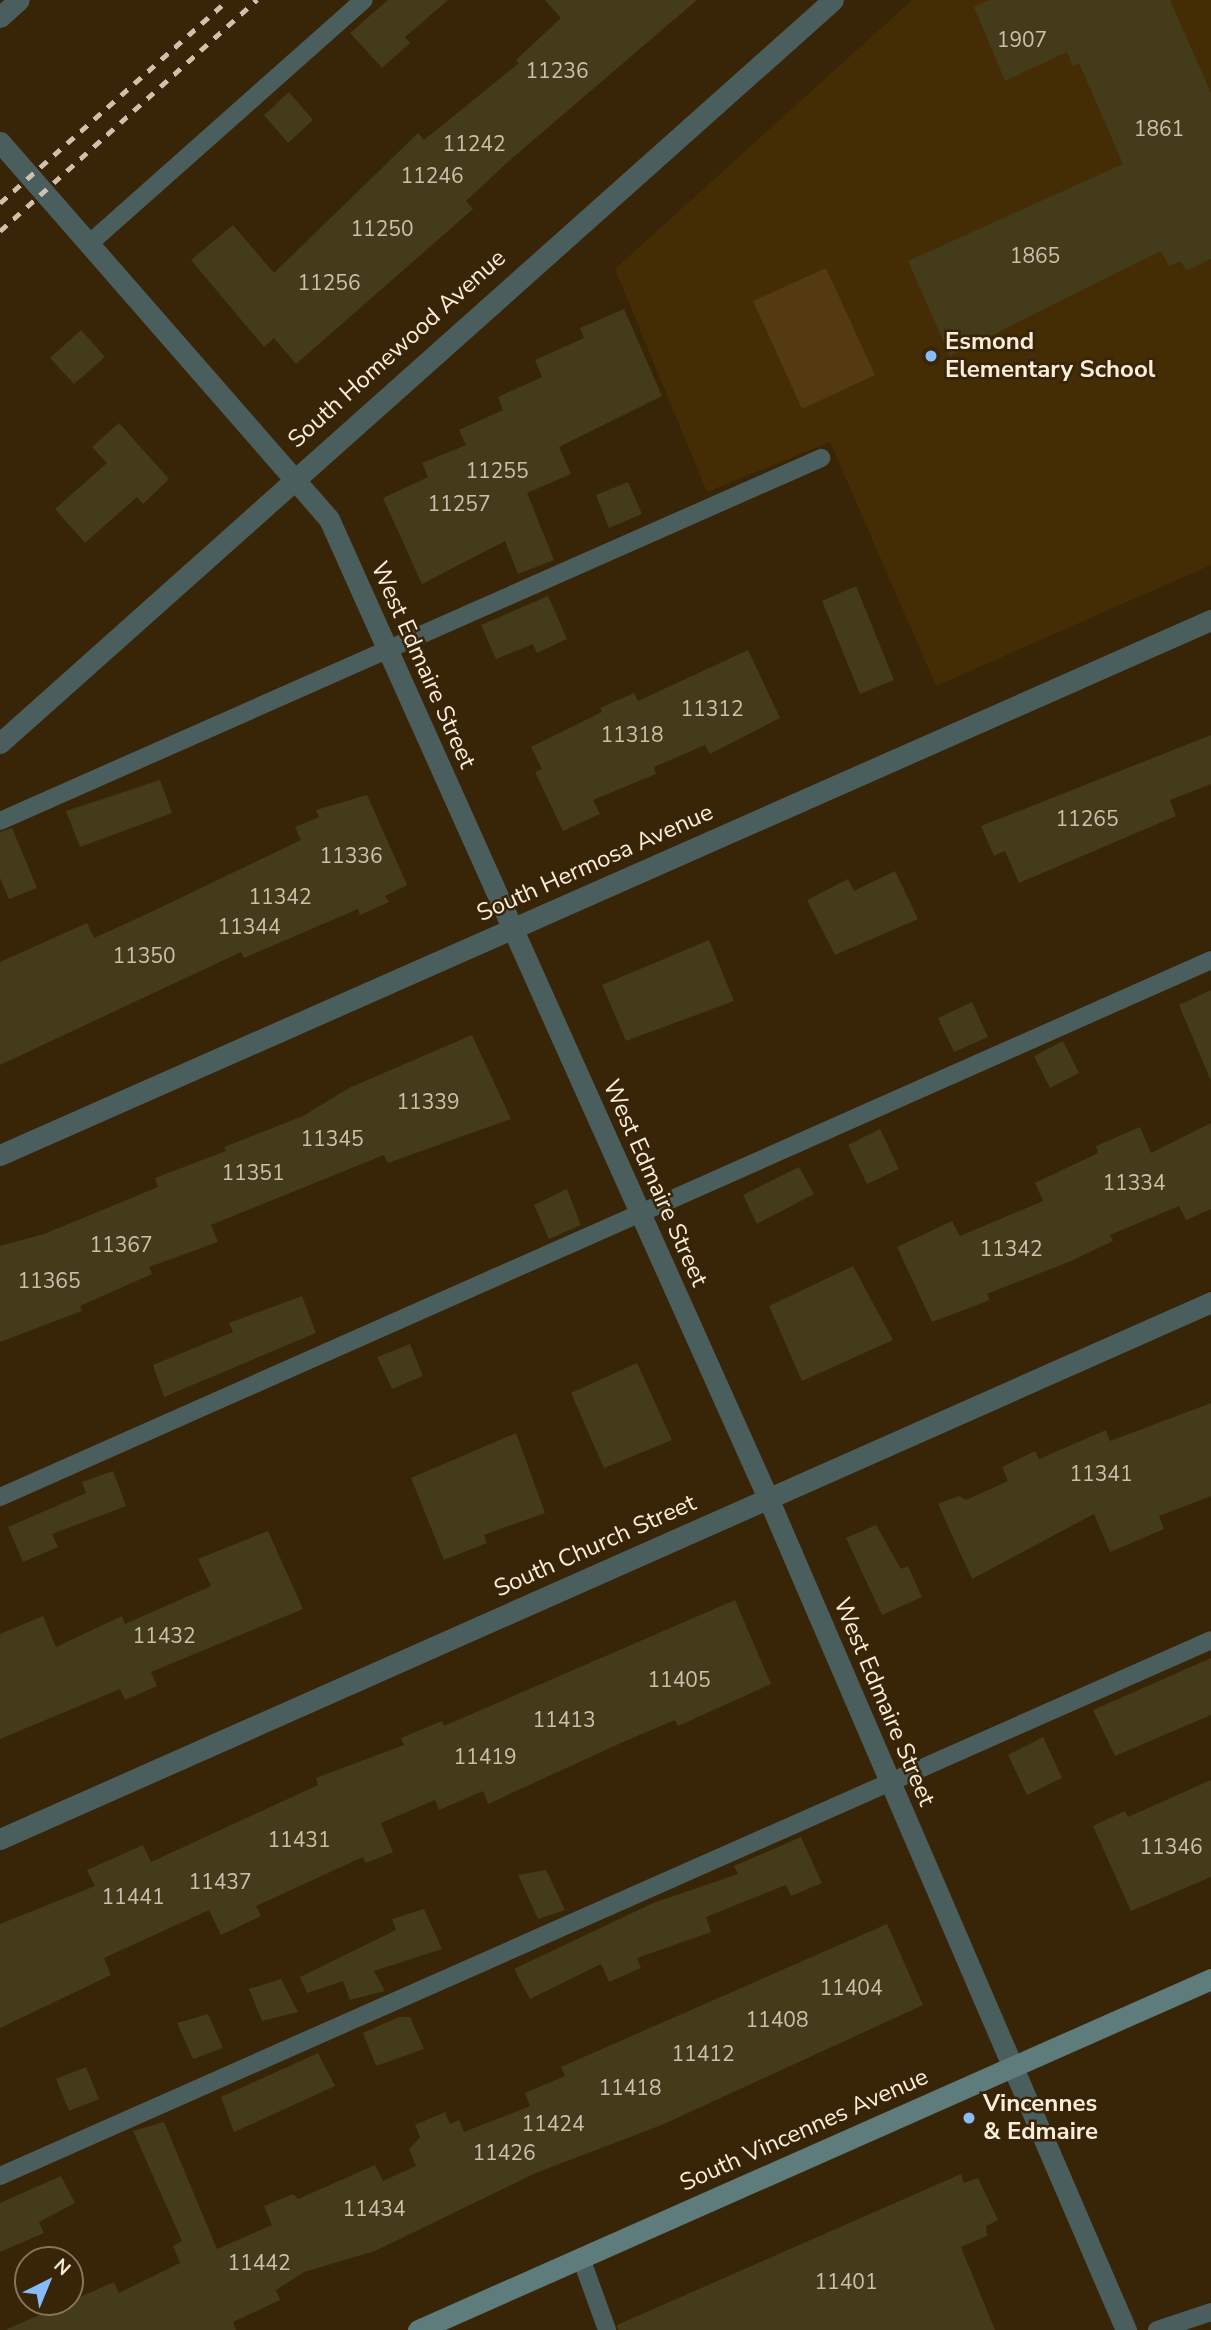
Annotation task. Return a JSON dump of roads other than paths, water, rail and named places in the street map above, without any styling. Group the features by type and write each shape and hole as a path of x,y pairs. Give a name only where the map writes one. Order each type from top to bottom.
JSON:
{"main road":[{"name":"South Vincennes Avenue","path":"418,2330 1211,1979"}],"street":[{"path":"0,17 19,0"},
{"name":"South Homewood Avenue","path":"0,743 295,475 833,0"},
{"name":"West Edmaire Street","path":"0,142 295,475 329,519 768,1498 1010,2068 1126,2330"},
{"name":"South Hermosa Avenue","path":"0,1155 1211,620"},
{"name":"South Church Street","path":"0,1839 1211,1301"}],"lane":[{"path":"90,243 364,0"},
{"path":"0,821 821,458"},
{"path":"0,1497 1211,960"},
{"path":"0,2176 1211,1640"},
{"path":"581,2258 607,2330"},
{"path":"1157,2330 1211,2312"}],"railway":[{"path":"0,203 228,0"},
{"path":"0,231 257,0"}],"place":[{"name":"Esmond Elementary School","path":"931,356"},
{"name":"Vincennes & Edmaire","path":"969,2118"}]}
